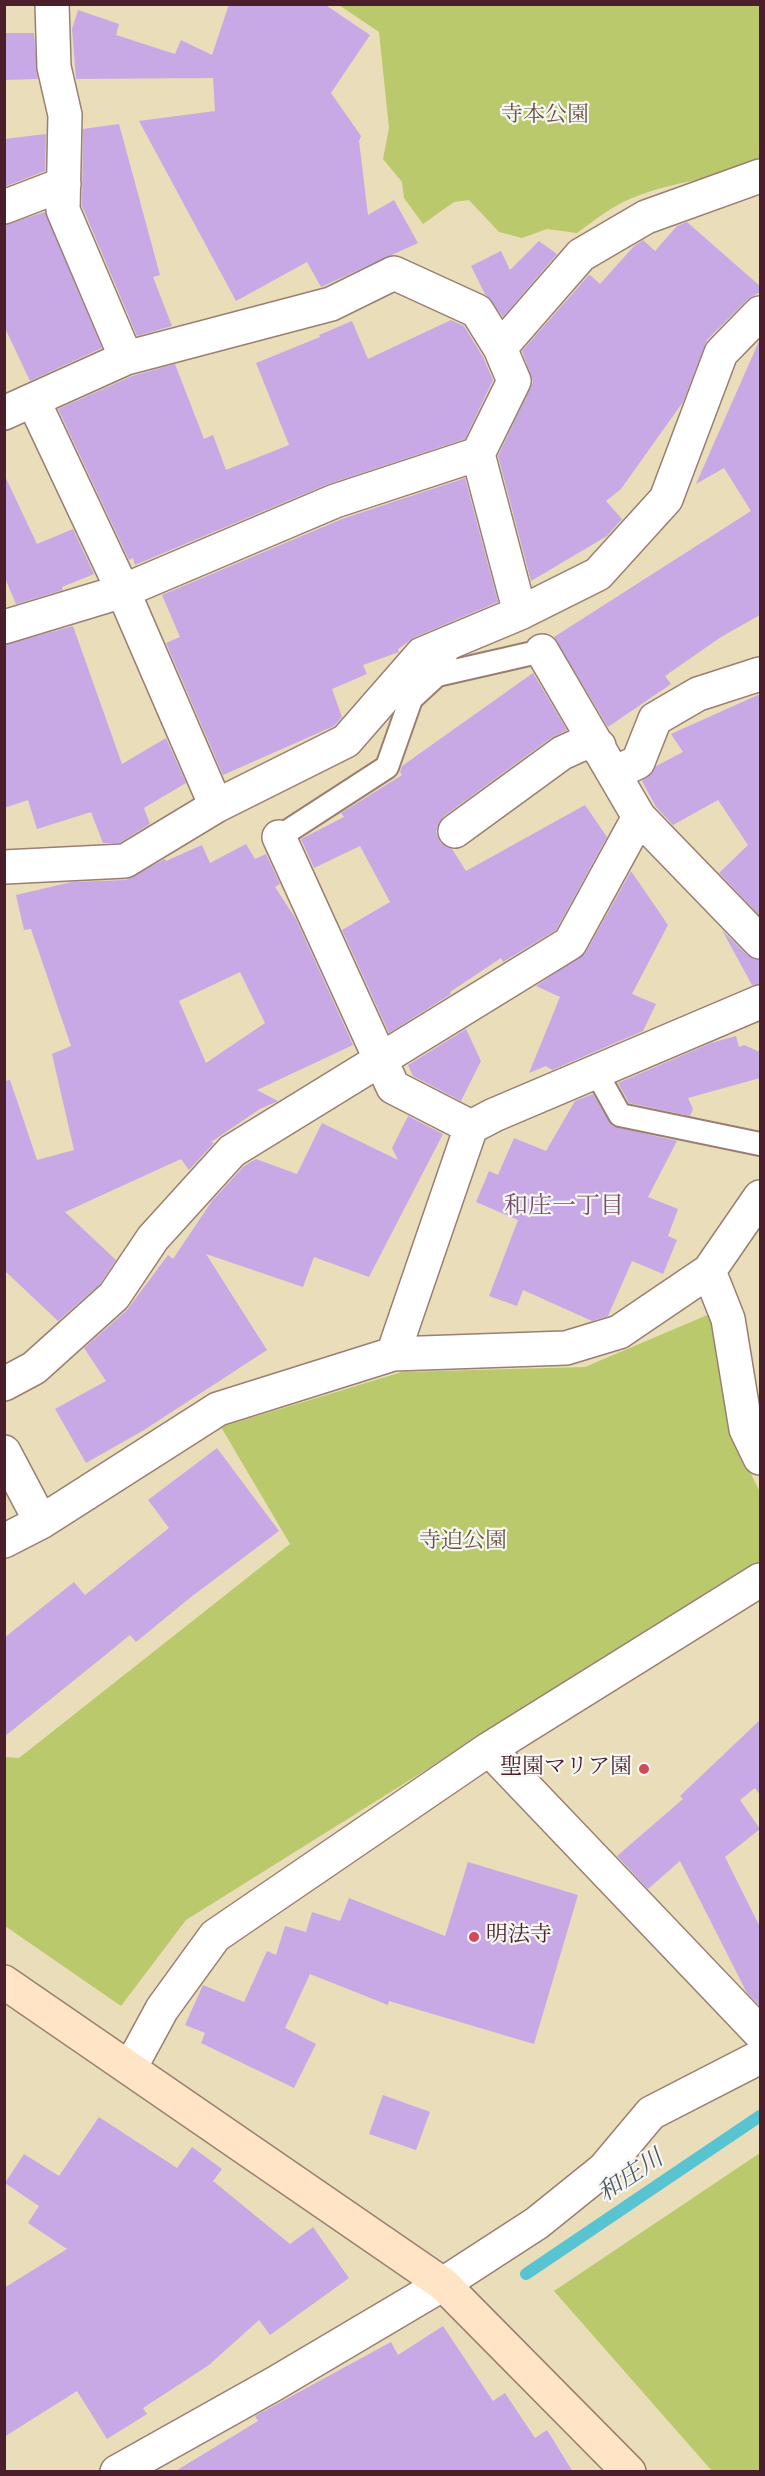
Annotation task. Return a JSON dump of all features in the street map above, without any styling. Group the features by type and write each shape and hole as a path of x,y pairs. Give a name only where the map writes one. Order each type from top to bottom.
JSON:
{"street":[{"path":"52,4 54,67 65,115 63,210 126,358"},
{"path":"500,348 581,255 646,217 760,176"},
{"path":"4,207 64,184"},
{"path":"216,806 123,591 19,406 126,358 331,304 394,273 477,311 500,348 514,381 478,454 520,612"},
{"path":"4,867 125,861 216,806 346,741 422,654 520,612 598,574 666,498 721,353 760,313"},
{"path":"4,627 123,591 335,501 478,454"},
{"path":"542,651 639,817 760,942"},
{"path":"455,831 562,753 584,743 607,760 638,762 655,719 698,694 760,674"},
{"path":"4,1384 34,1368 114,1296 153,1238 232,1150 570,943 639,817"},
{"path":"279,837 382,1059 393,1088 471,1127"},
{"path":"393,1354 471,1127 760,1002"},
{"path":"4,1542 41,1522 218,1409 393,1354 566,1348 619,1332 709,1271 760,1197"},
{"path":"709,1271 728,1318 746,1429 760,1458"},
{"path":"4,1452 41,1522"},
{"path":"130,2068 162,2009 215,1936 489,1749 760,1580"},
{"path":"489,1749 760,2033"},
{"path":"4,1982 443,2284 629,2472"},
{"path":"117,2472 274,2384 443,2284 537,2223 604,2169 651,2113 760,2056"}],"lane":[{"path":"279,837 387,767 411,699 437,675 452,641"},
{"path":"437,675 542,651"},
{"path":"596,1072 620,1115 760,1144"}],"green space":[{"name":"寺本公園","path":"339,5 760,5 760,161 632,198 611,209 577,233 547,229 522,238 499,232 469,200 454,202 423,224 404,198 402,182 383,159 389,128 379,32"},
{"name":"寺迫公園","path":"712,1313 728,1428 760,1492 760,1561 186,1920 121,2006 5,1926 4,1757 19,1758 290,1544 221,1427 402,1372 585,1367"},
{"path":"760,2153 760,2471 712,2471 554,2291"}],"building":[{"path":"229,4 324,4 370,35 331,93 361,136 359,141 368,215 394,200 418,243 321,287 307,262 236,301 139,121 215,111 213,78 76,79 72,29 78,10 119,24 116,35 175,54 181,40 212,55"},
{"path":"4,33 34,33 38,79 4,80"},
{"path":"119,124 160,275 153,277 172,326 137,336 82,206 83,129"},
{"path":"46,134 45,171 4,187 4,139"},
{"path":"45,212 102,348 30,381 4,326 4,225"},
{"path":"687,222 760,286 760,292 747,300 707,340 683,402 621,489 606,501 622,519 607,536 531,581 498,456 533,382 522,351 588,276 590,275 600,284 634,246 643,240 655,251 677,226"},
{"path":"539,241 557,254 503,317 485,294 471,266 501,251 510,270"},
{"path":"451,320 464,326 483,357 493,380 465,439 328,484 135,565 133,558 129,560 58,409 132,376 175,364 204,439 213,435 226,470 289,445 256,363 320,337 319,335 352,321 368,359"},
{"path":"760,339 760,615 721,637 665,676 671,684 608,727 554,637 751,511 724,468 696,484"},
{"path":"4,474 37,544 73,529 94,574 62,587 63,590 16,604 4,576"},
{"path":"465,478 498,602 415,637 398,649 399,652 363,665 367,674 332,689 342,717 334,726 223,775 166,643 180,637 162,595 342,519"},
{"path":"73,626 122,764 166,738 186,783 144,808 150,824 119,843 103,843 91,812 37,829 28,800 4,808 4,645"},
{"path":"533,673 567,730 551,738 444,816 436,832 440,842 452,849 466,871 585,805 607,837 556,930 503,962 501,958 450,992 451,994 389,1033 342,930 390,902 360,846 314,868 301,839 344,817 341,813 402,775 400,772 402,766"},
{"path":"760,694 760,916 719,873 748,845 718,800 673,825 656,807 642,781 656,766 683,752 671,734"},
{"path":"246,844 255,859 266,854 280,884 275,887 296,919 353,1045 257,1090 278,1101 260,1109 211,1142 214,1143 189,1170 181,1159 65,1212 116,1260 100,1284 58,1321 4,1270 4,1081 10,1080 37,1160 74,1150 52,1054 71,1046 31,929 24,930 16,895 72,882 126,880 165,859 166,861 202,845 210,863","holes":["240,972 265,1023 206,1063 179,1001"]},
{"path":"631,871 668,925 632,994 656,1004 643,1031 552,1070 546,1066 529,1073 560,997 536,986 586,952"},
{"path":"722,930 747,955 760,960 760,984 752,985"},
{"path":"466,1029 481,1061 461,1101 413,1076 408,1065"},
{"path":"736,1036 739,1047 744,1045 760,1052 760,1078 688,1098 693,1109 690,1116 629,1103 618,1083 711,1043"},
{"path":"593,1094 612,1126 677,1141 648,1197 678,1209 668,1236 677,1240 663,1274 632,1261 608,1316 592,1321 523,1290 517,1306 489,1296 518,1220 476,1202 489,1171 498,1175 514,1138 546,1151 575,1101"},
{"path":"408,1116 443,1134 369,1277 314,1257 303,1287 206,1254 267,1350 144,1430 86,1463 55,1409 106,1381 84,1348 127,1310 168,1255 173,1259 212,1201 244,1166 256,1159 297,1174 322,1123 398,1160 392,1148"},
{"path":"217,1448 279,1531 191,1597 136,1642 130,1635 4,1737 4,1638 74,1582 85,1595 169,1528 148,1500"},
{"path":"760,1720 760,1795 755,1788 740,1800 760,1829 725,1857 760,1927 760,2006 747,1993 680,1861 648,1889 617,1856 683,1799 680,1796"},
{"path":"468,1862 578,1895 534,2044 389,2001 388,2005 310,1974 285,2028 316,2044 294,2088 201,2043 205,2033 185,2025 203,1985 244,2002 267,1951 276,1955 285,1926 306,1932 312,1912 340,1921 349,1898 445,1936"},
{"path":"383,2095 430,2112 416,2150 369,2134"},
{"path":"99,2117 177,2168 192,2147 222,2169 213,2181 290,2244 313,2227 349,2278 270,2335 259,2320 209,2365 143,2408 147,2414 107,2439 77,2391 4,2437 4,2288 67,2249 28,2223 39,2206 5,2183 24,2154 59,2176"},
{"path":"443,2326 493,2401 505,2393 535,2438 547,2430 573,2472 174,2472 258,2421 255,2416 391,2342 398,2355"}],"waterway":[{"name":"和庄川","path":"526,2274 760,2116"}],"place":[{"name":"聖園マリア園","path":"644,1769"},
{"name":"明法寺","path":"474,1937"}],"district":[{"name":"和庄一丁目","path":"564,1209"}]}
